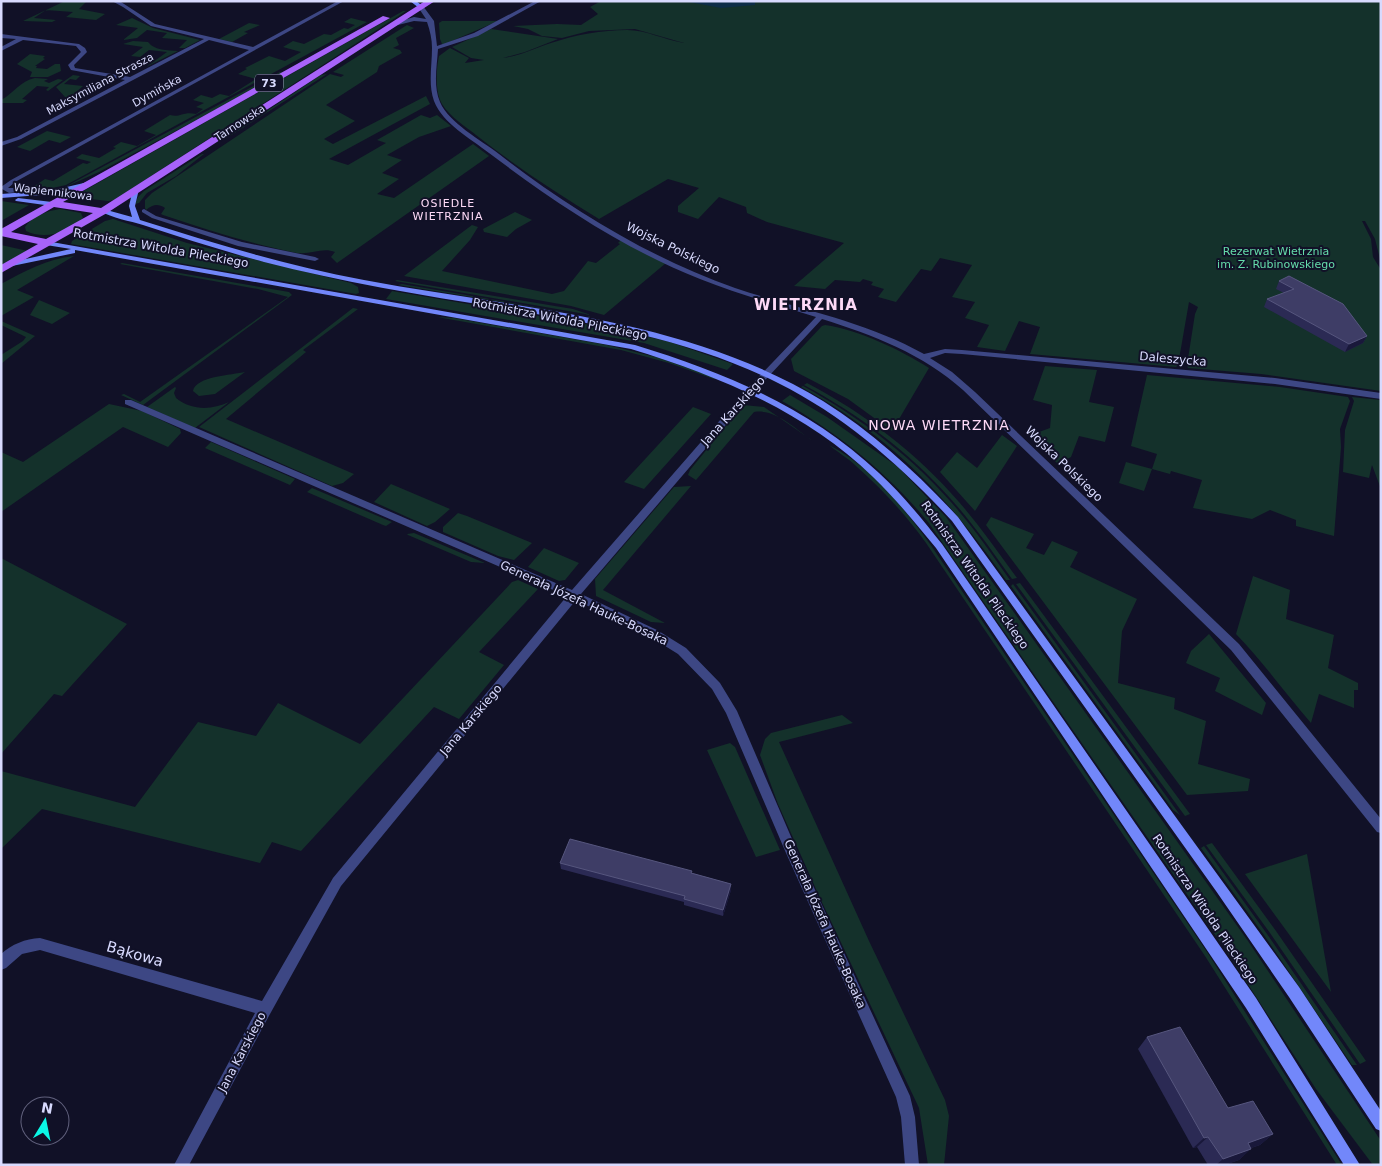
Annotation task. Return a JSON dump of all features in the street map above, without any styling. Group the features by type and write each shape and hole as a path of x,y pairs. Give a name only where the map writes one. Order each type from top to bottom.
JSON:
{"main road":[{"name":"Tarnowska","path":"52,204 416,3 431,1"},
{"name":"Tarnowska","path":"49,243 103,211 394,24 416,3"},
{"path":"1,197 54,192 88,184"},
{"path":"136,189 132,206 137,221"},
{"name":"Wapiennikowa","path":"1,197 103,211"},
{"name":"73","path":"1,233 52,204"},
{"name":"Rotmistrza Witolda Pileckiego","path":"103,211 218,247 301,269 614,325 654,334 718,354 766,374 828,408 872,438 925,485 955,518 1232,903 1294,992 1381,1124"},
{"name":"Rotmistrza Witolda Pileckiego","path":"1,233 82,250 611,342 694,366 750,390 802,417 849,450 916,515 1240,988 1353,1165"},
{"name":"73","path":"1,270 49,243"},
{"path":"12,264 49,255 82,250"}],"street":[{"path":"114,1 123,4 153,26 254,49"},
{"name":"Dymińska","path":"28,190 9,191 4,188 13,181 342,1"},
{"path":"436,48 448,46 494,26 539,1"},
{"name":"Wojska Polskiego","path":"416,3 431,22 436,48 434,92 439,107 448,118 517,172 609,230 689,272 876,335 937,365 983,404 1216,627 1235,647 1381,828"},
{"path":"394,24 414,19 431,22"},
{"path":"1,36 77,45 84,52 71,65 73,69 130,79"},
{"path":"1,49 21,39"},
{"name":"Maksymiliana Strasza","path":"1,144 19,138 206,39"},
{"path":"149,211 237,242 315,259"},
{"name":"Jana Karskiego","path":"181,1165 265,1009 337,882 574,596 750,390 820,317"},
{"name":"Daleszycka","path":"923,357 945,352 962,352 1275,381 1381,396"},
{"path":"937,365 948,356 962,352"},
{"name":"Generała Józefa Hauke-Bosaka","path":"128,402 574,596 653,633 674,645 706,674 724,697 741,731 792,853 903,1096 908,1117 912,1165"},
{"name":"Bąkowa","path":"1,964 19,948 40,944 265,1009"}],"green space":[{"path":"65,1 87,1 79,9 105,14 96,20 66,17 73,12 46,10"},
{"name":"Rezerwat Wietrznia im. Z. Rubinowskiego","path":"601,1 1381,1 1381,263 1375,239 1365,221 1362,221 1371,239 1373,257 1381,270 1381,391 1261,374 1188,368 1195,314 1198,307 1189,302 1178,365 1176,367 1030,354 1040,327 1019,321 1005,351 977,347 989,325 965,318 975,302 952,297 972,265 940,258 931,271 921,269 896,302 878,297 884,289 871,285 873,282 863,279 860,282 835,280 825,289 794,286 844,243 767,222 747,213 746,207 719,197 698,219 678,212 678,206 699,188 668,179 599,219 521,168 453,117 445,109 440,99 437,87 437,74 439,56 450,48 469,58 465,63 484,60 471,58 452,47 491,29 558,39 525,52 503,58 521,54 569,38 608,31 634,30 684,43 635,29 589,31 562,38 542,36 528,29 513,26 581,25 598,14 590,7"},
{"path":"46,10 34,18 56,20 52,22 23,21"},
{"path":"406,11 114,200 73,197"},
{"path":"132,18 153,28 200,40 185,48 179,48 187,40 162,38 167,33 147,30 137,38 123,40 138,28 116,25"},
{"path":"351,18 367,22 66,185 27,191 45,179 53,181 83,163 91,162 76,158 82,154 99,158 116,148 113,147 121,142 137,146 156,135 144,131 170,115 196,114 203,109 196,107 204,103 193,100 201,95 212,98 220,94 229,96 256,79 238,74 247,69 245,68 269,56 285,61 301,52 283,47 293,41 304,44 324,34 331,35 344,28 348,29 355,25 344,22"},
{"path":"442,21 498,21 442,44 439,23"},
{"path":"249,23 260,25 244,32 248,33 232,42 219,39"},
{"path":"407,25 414,28 396,38 399,45 393,48 400,50 402,53 379,66 377,72 326,105 355,121 324,139 333,144 426,96 430,104 329,159 348,165 386,143 377,140 421,115 430,118 437,115 451,126 419,137 387,155 402,160 382,173 399,179 377,194 394,198 473,144 489,156 337,263 331,257 335,252 326,250 297,253 230,236 163,215 161,214 165,208 157,205 146,210 145,200 152,193 330,74 341,77 344,75 333,72"},
{"path":"133,41 148,42 158,49 178,51 146,67 167,52 149,50 140,57 131,56 143,47 123,44"},
{"path":"30,54 45,56 43,58 45,59 35,66 37,66 36,68 47,69 55,64 60,64 61,71 48,77 30,77 32,72 17,64"},
{"path":"280,72 284,73 99,172 63,188"},
{"path":"327,74 230,136 229,136 321,75"},
{"path":"73,75 80,76 76,80 70,79 64,84 83,86 74,94 85,95 89,92 94,92 82,99 65,97 56,87"},
{"path":"35,78 48,79 44,81 49,83 58,79 63,80 48,91 46,90 49,87 37,86 22,99 27,100 23,103 2,103 1,100 21,84"},
{"path":"47,131 71,137 60,143 49,140 30,151 17,147"},
{"path":"204,154 176,176 147,193 139,203 135,204 138,197 144,191"},
{"path":"1,201 29,205 1,221"},
{"path":"60,209 81,213 83,218 71,228 48,235 33,234 26,231 25,227 36,217"},
{"path":"515,212 532,220 516,229 507,237 484,232 483,229"},
{"path":"113,219 187,243 351,283 358,287 359,293 71,244 72,241 105,221"},
{"path":"472,225 478,227 470,240 442,271 552,294 564,291 588,261 596,263 620,244 618,243 621,240 666,263 604,315 571,306 404,276"},
{"path":"1,245 28,251 1,267"},
{"path":"74,256 17,290 34,297 1,316 1,284 45,263"},
{"path":"120,264 289,292 292,295 143,405 121,395 124,394 140,402 288,297 258,289"},
{"path":"395,281 573,309 591,315"},
{"path":"402,284 576,314 594,317 398,285"},
{"path":"392,291 614,329 670,342 733,364 727,370 644,343 386,299"},
{"path":"39,300 70,313 52,324 30,315"},
{"path":"353,308 358,309 303,350 306,352 226,419 354,474 343,483 332,486 199,427"},
{"path":"437,317 454,318 607,345 656,357 717,378 714,379 669,363 621,350"},
{"path":"1,321 35,336 1,364 1,355 26,337 1,325"},
{"path":"825,325 865,336 906,354 929,368 892,431 848,399 794,371 791,359"},
{"path":"1045,366 1097,370 1089,402 1114,407 1105,442 1079,436 1071,457 1058,464 1028,436 1050,428 1052,405 1033,400"},
{"path":"245,372 215,394 199,396 193,391 196,386 207,379"},
{"path":"1147,375 1280,387 1348,397 1350,401 1340,429 1341,447 1334,536 1296,526 1296,520 1270,510 1252,519 1193,508 1202,480 1171,471 1170,474 1152,469 1157,454 1131,446"},
{"path":"807,383 849,407 889,435 926,467 967,511 1017,578 1012,579 966,516 917,464 863,421 804,385"},
{"path":"803,386 825,398 866,426 905,456 940,490 964,517 1010,580 1006,580 962,521 916,471 863,427 834,406 801,387"},
{"path":"175,387 174,393 176,398 195,407 216,407 229,402 195,428 147,407"},
{"path":"790,395 827,417 898,467 946,517 1248,941 1381,1141 1381,1165 1373,1165 1316,1089 1225,949 928,522 896,486 861,455 823,426 782,401"},
{"path":"1352,397 1381,400 1381,489 1372,465 1369,478 1343,472 1345,430 1354,401"},
{"path":"109,404 142,411 180,429 181,433 168,447 123,427 1,512 1,452 23,462"},
{"path":"743,405 764,407 778,417 770,413 754,412 696,480 688,475 690,470"},
{"path":"693,407 711,414 644,489 624,482"},
{"path":"778,417 793,426 813,441"},
{"path":"1002,435 1017,446 975,511 940,472 957,452 977,468"},
{"path":"211,442 295,479 290,485 205,448"},
{"path":"829,445 859,464 885,488 930,544 1209,955 1342,1165 1337,1165 1205,956 926,543 884,493 853,463"},
{"path":"1126,462 1152,469 1144,491 1119,483"},
{"path":"391,484 450,509 435,522 427,526 374,502"},
{"path":"691,486 603,590 665,623 651,622 596,596 595,579 674,487"},
{"path":"312,488 392,522 386,526 383,525 307,492"},
{"path":"458,513 532,543 514,560 498,556 443,532 443,527"},
{"path":"991,517 1034,534 1026,548 1044,555 1052,541 1078,552 1070,567 1137,599 1122,631 1118,683 1175,698 1174,709 1206,721 1198,764 1250,779 1248,791 1187,795 986,525"},
{"path":"414,533 485,563 471,562 407,534"},
{"path":"544,548 579,563 565,580 559,581 528,567"},
{"path":"1,558 127,624 62,696 54,694 1,754"},
{"path":"1253,576 1290,590 1286,619 1334,635 1328,668 1358,683 1358,690 1354,690 1354,708 1319,694 1311,723 1236,634"},
{"path":"518,580 538,589 479,652 504,665 459,719 434,707 301,851 272,842 260,863 42,809 1,849 1,771 135,807 198,722 256,736 278,703 360,744 512,582"},
{"path":"1020,583 1190,814 1185,816 1016,584"},
{"path":"1013,584 1180,815 1173,810 1011,586"},
{"path":"1209,634 1266,703 1262,715 1215,691 1220,678 1186,663 1191,651"},
{"path":"842,715 853,723 779,742 869,941 945,1100 949,1116 944,1165 928,1165 919,1108 820,898 778,804 760,755 765,739 771,733"},
{"path":"730,743 735,747 780,850 756,857 707,750"},
{"path":"1212,843 1366,1061 1360,1064 1270,933 1206,845"},
{"path":"1204,846 1357,1065 1352,1065 1264,935 1201,848"},
{"path":"1307,854 1331,992 1245,874"}],"water":[{"path":"684,1 755,1 755,5 721,8"}],"building":[{"path":"1289,276 1343,304 1367,336 1349,344 1267,299 1294,289 1279,281"},
{"path":"570,839 692,871 691,873 731,884 723,910 684,899 685,896 560,863"},
{"path":"1180,1027 1228,1108 1253,1101 1273,1134 1248,1143 1251,1149 1223,1159 1208,1137 1204,1138 1147,1037"}],"district":[{"name":"OSIEDLE WIETRZNIA","path":"448,209"},
{"name":"WIETRZNIA","path":"806,305"},
{"name":"NOWA WIETRZNIA","path":"939,425"}]}
